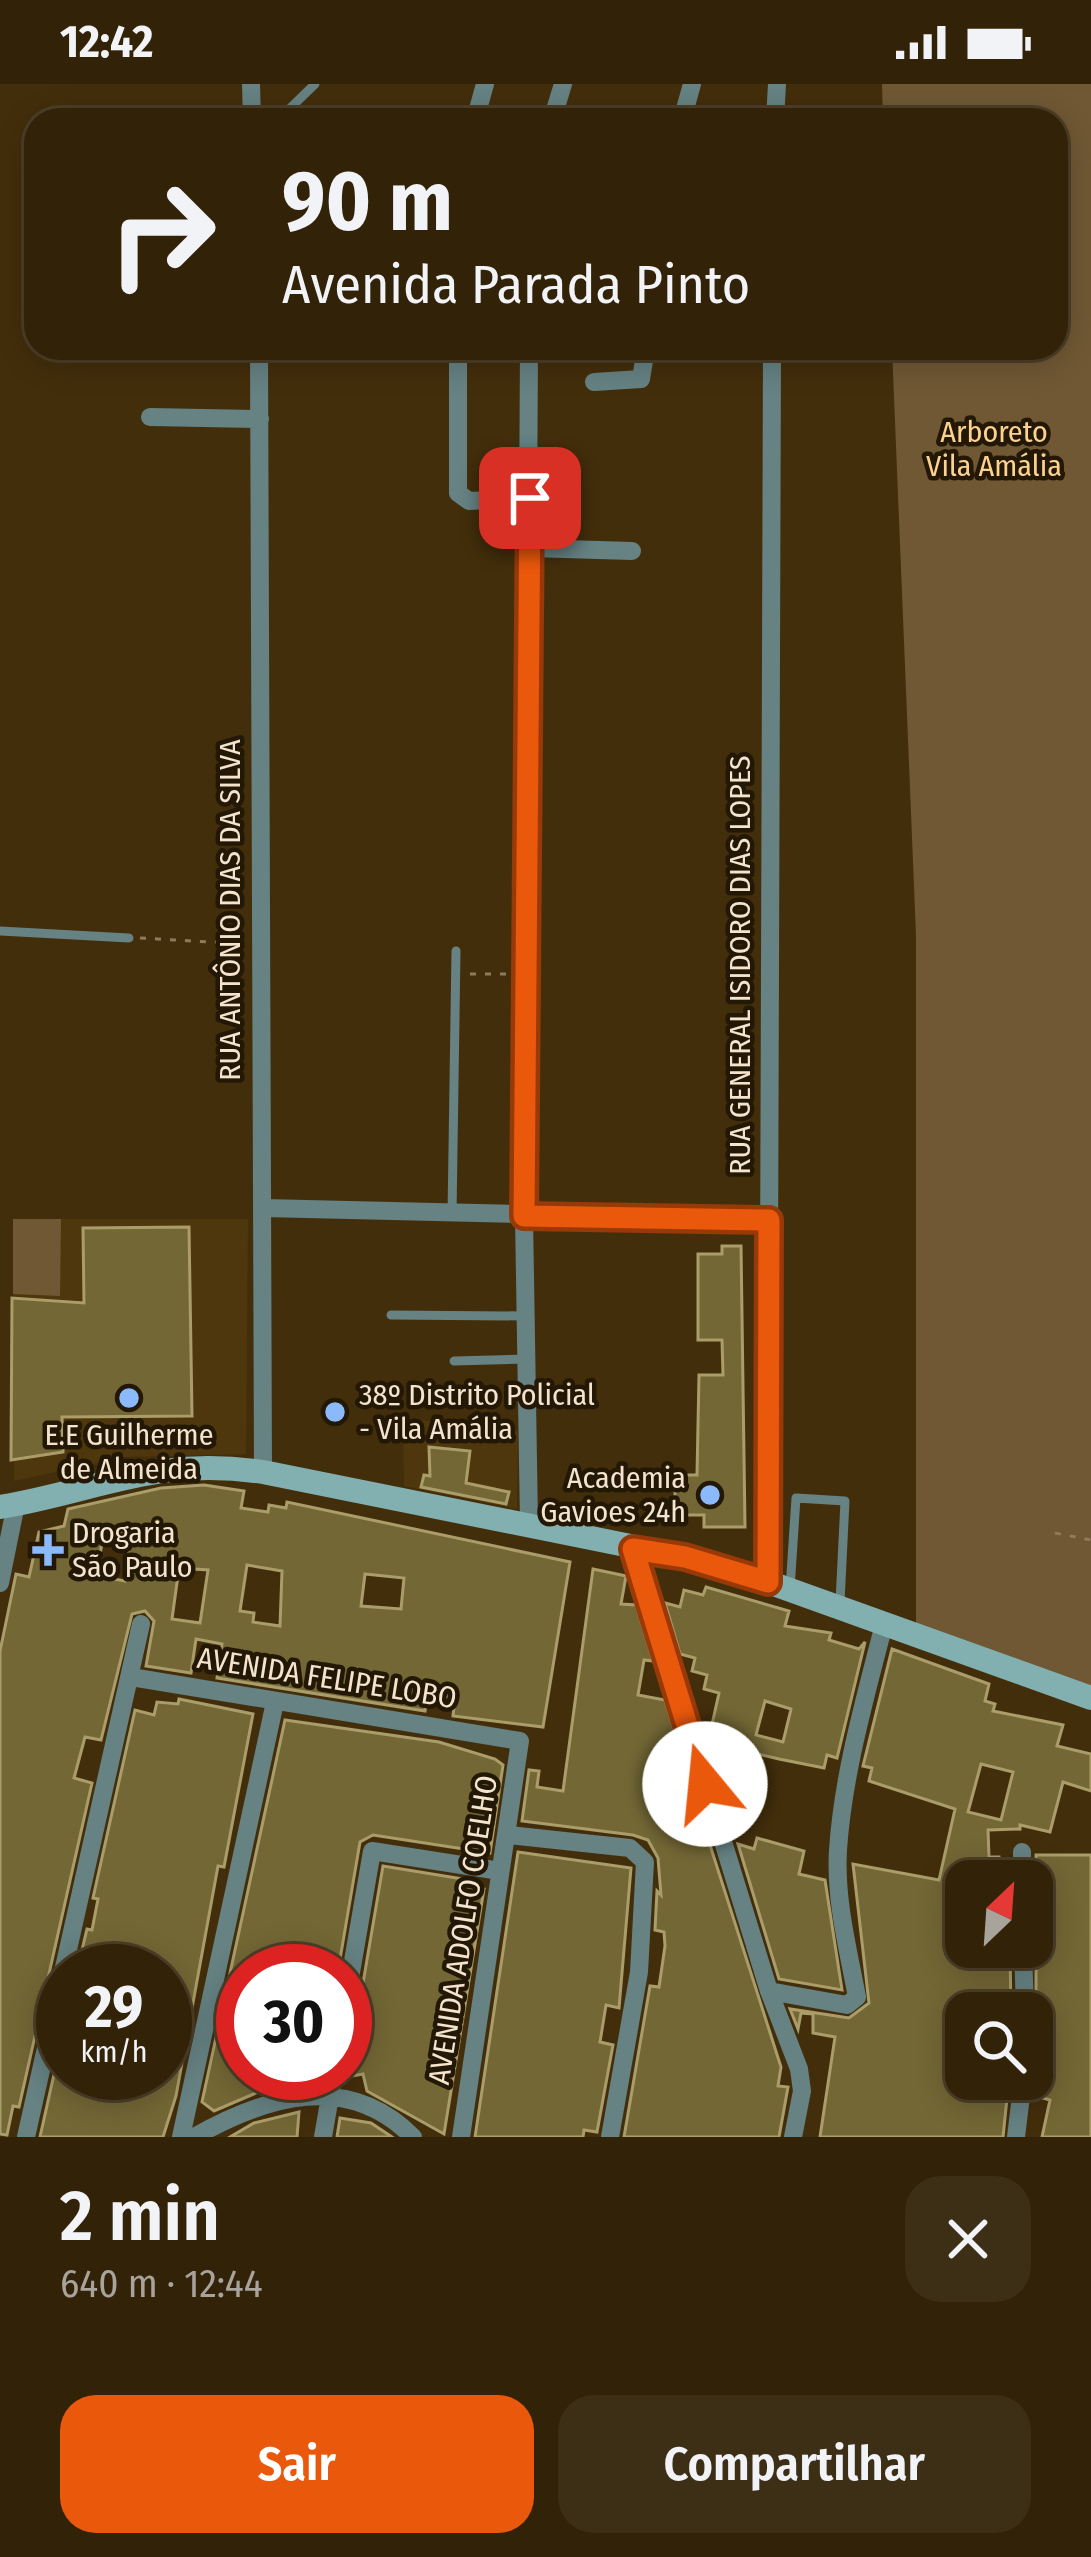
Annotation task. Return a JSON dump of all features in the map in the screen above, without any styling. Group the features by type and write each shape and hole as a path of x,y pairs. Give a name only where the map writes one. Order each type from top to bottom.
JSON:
{"main road":[{"path":"8,1506 159,1470 226,1467 263,1472 685,1557 1091,1697"}],"street":[{"name":"RUA ANTÔNIO DIAS DA SILVA","path":"259,360 263,1472"},
{"path":"458,360 458,494 464,500 530,498"},
{"path":"529,360 524,1216 529,1522"},
{"path":"594,382 641,379 644,360"},
{"name":"RUA GENERAL ISIDORO DIAS LOPES","path":"772,360 769,1220 779,1586"},
{"path":"150,417 260,419"},
{"path":"531,548 632,551"},
{"path":"263,1208 769,1220"},
{"path":"0,1583 8,1506"},
{"path":"633,1549 769,1991 801,2078 794,2137"},
{"path":"26,2137 141,1624"},
{"path":"769,1991 847,2005 857,1997 842,1916 838,1853 854,1744 884,1624"},
{"name":"AVENIDA FELIPE LOBO","path":"131,1677 513,1738"},
{"path":"181,2137 275,1702"},
{"name":"AVENIDA ADOLFO COELHO","path":"461,2137 523,1750 513,1738"},
{"path":"508,1835 630,1848 645,1862 639,1972 610,2137"},
{"path":"356,1944 372,1851 500,1871"},
{"path":"1022,1852 1022,1860"},
{"path":"194,2137 270,2102 285,2100"},
{"path":"323,2137 330,2100"},
{"path":"357,2100 412,2137"},
{"path":"1016,2137 1020,2100"}],"lane":[{"path":"290,108 315,84"},
{"path":"0,931 129,938"},
{"path":"452,1215 456,951"},
{"path":"391,1315 525,1316"},
{"path":"454,1361 526,1359"},
{"path":"779,1586 796,1498 845,1502 840,1607"}],"path":[{"path":"129,938 258,945"},
{"path":"456,975 528,974"},
{"path":"1054,1533 1091,1540"}],"shaded area":[{"name":"E.E Guilherme de Almeida","path":"13,1219 248,1219 246,1454 125,1457 14,1481"},
{"path":"403,1418 518,1431 517,1509 404,1486"}],"green space":[{"name":"Arboreto Vila Amália","path":"882,84 1091,84 1091,1689 916,1630 916,935 892,360 1068,360 1068,108 883,108"},
{"path":"13,1219 61,1219 60,1296 13,1294"}],"building":[{"path":"189,1227 192,1416 62,1417 63,1452 11,1460 12,1298 84,1303 83,1228"},
{"path":"722,1246 741,1246 745,1527 704,1527 704,1515 675,1515 675,1475 697,1475 699,1375 723,1375 722,1340 698,1340 698,1254 722,1254"},
{"path":"429,1447 470,1451 466,1483 509,1492 506,1504 421,1487 424,1475 430,1476"},
{"path":"204,1485 244,1491 241,1508 268,1512 269,1505 286,1508 287,1502 570,1562 543,1727 453,1716 455,1698 427,1694 425,1711 217,1678 222,1644 196,1639 191,1673 146,1666 154,1621 145,1611 132,1614 101,1740 85,1737 74,1778 92,1783 56,1944 36,1944 36,2032 19,2107 13,2106 7,2135 0,2134 0,1651 16,1574 29,1577 39,1532 64,1526 68,1509 161,1488","holes":["102,1542 129,1546 125,1581 97,1576","247,1565 282,1571 280,1626 253,1622 254,1613 240,1611","179,1568 208,1570 200,1623 172,1619","365,1574 404,1578 401,1609 361,1606"]},
{"path":"593,1569 626,1576 621,1604 636,1605 653,1661 644,1660 638,1695 665,1700 695,1798 693,1819 702,1820 781,2067 778,2086 788,2087 779,2137 624,2137 650,1986 659,1987 665,1946 664,1932 655,1930 657,1891 661,1895 658,1858 648,1840 633,1835 522,1821 529,1770 539,1771 537,1787 563,1791"},
{"path":"706,1587 789,1611 785,1626 831,1633 829,1640 859,1649 865,1642 837,1758 827,1755 824,1768 728,1747 730,1733 711,1729 719,1693 704,1689 707,1675 692,1671 695,1658 680,1654 665,1603 680,1607 684,1590 703,1595","holes":["765,1701 791,1709 783,1742 756,1735"]},
{"path":"892,1649 989,1684 985,1701 995,1704 993,1711 1063,1725 1057,1746 1091,1754 1091,1791 1063,1782 1050,1832 1020,1825 1020,1829 988,1830 989,1857 999,1860 945,1860 945,1968 1010,1968 1011,1992 945,1992 945,2100 1007,2100 1003,2137 820,2137 835,2037 813,2033 813,2014 801,2013 798,2029 790,2009 849,2018 869,2003 853,1864 939,1880 955,1809 869,1781 872,1768 863,1766","holes":["981,1764 1013,1772 1001,1820 968,1812"]},
{"path":"179,1699 253,1714 192,2008 192,1944 83,1944 87,1929 92,1930 98,1899 93,1898 135,1710 154,1715 157,1702 178,1704"},
{"path":"285,1720 439,1742 503,1765 490,1853 373,1835 360,1842 343,1944 236,1944"},
{"path":"757,1838 804,1851 799,1874 825,1880 842,1990 779,1979 738,1844 754,1849"},
{"path":"518,1852 631,1868 619,2008 606,2005 600,2042 613,2045 597,2132 584,2130 583,2137 475,2137"},
{"path":"1036,1855 1091,1855 1091,2137 1042,2137 1053,2100 1053,1992 1036,1992 1036,1968 1053,1968 1053,1860 1036,1860"},
{"path":"383,1866 475,1881 474,1887 484,1889 444,2134 372,2094 370,1944"},
{"path":"216,2038 216,2100 240,2100 214,2111 202,2102"},
{"path":"48,2100 175,2100 163,2137 40,2137"},
{"path":"299,2112 297,2137 230,2137 254,2123"},
{"path":"340,2118 371,2123 392,2137 337,2137"}],"place":[{"name":"E.E Guilherme de Almeida","path":"129,1398"},
{"name":"38º Distrito Policial - Vila Amália","path":"335,1412"},
{"name":"Academia Gavioes 24h","path":"710,1495"},
{"name":"Drogaria São Paulo","path":"48,1550"}],"route":[{"path":"530,498 524,1216 769,1220 768,1582 685,1557 633,1549 705,1784"}]}
